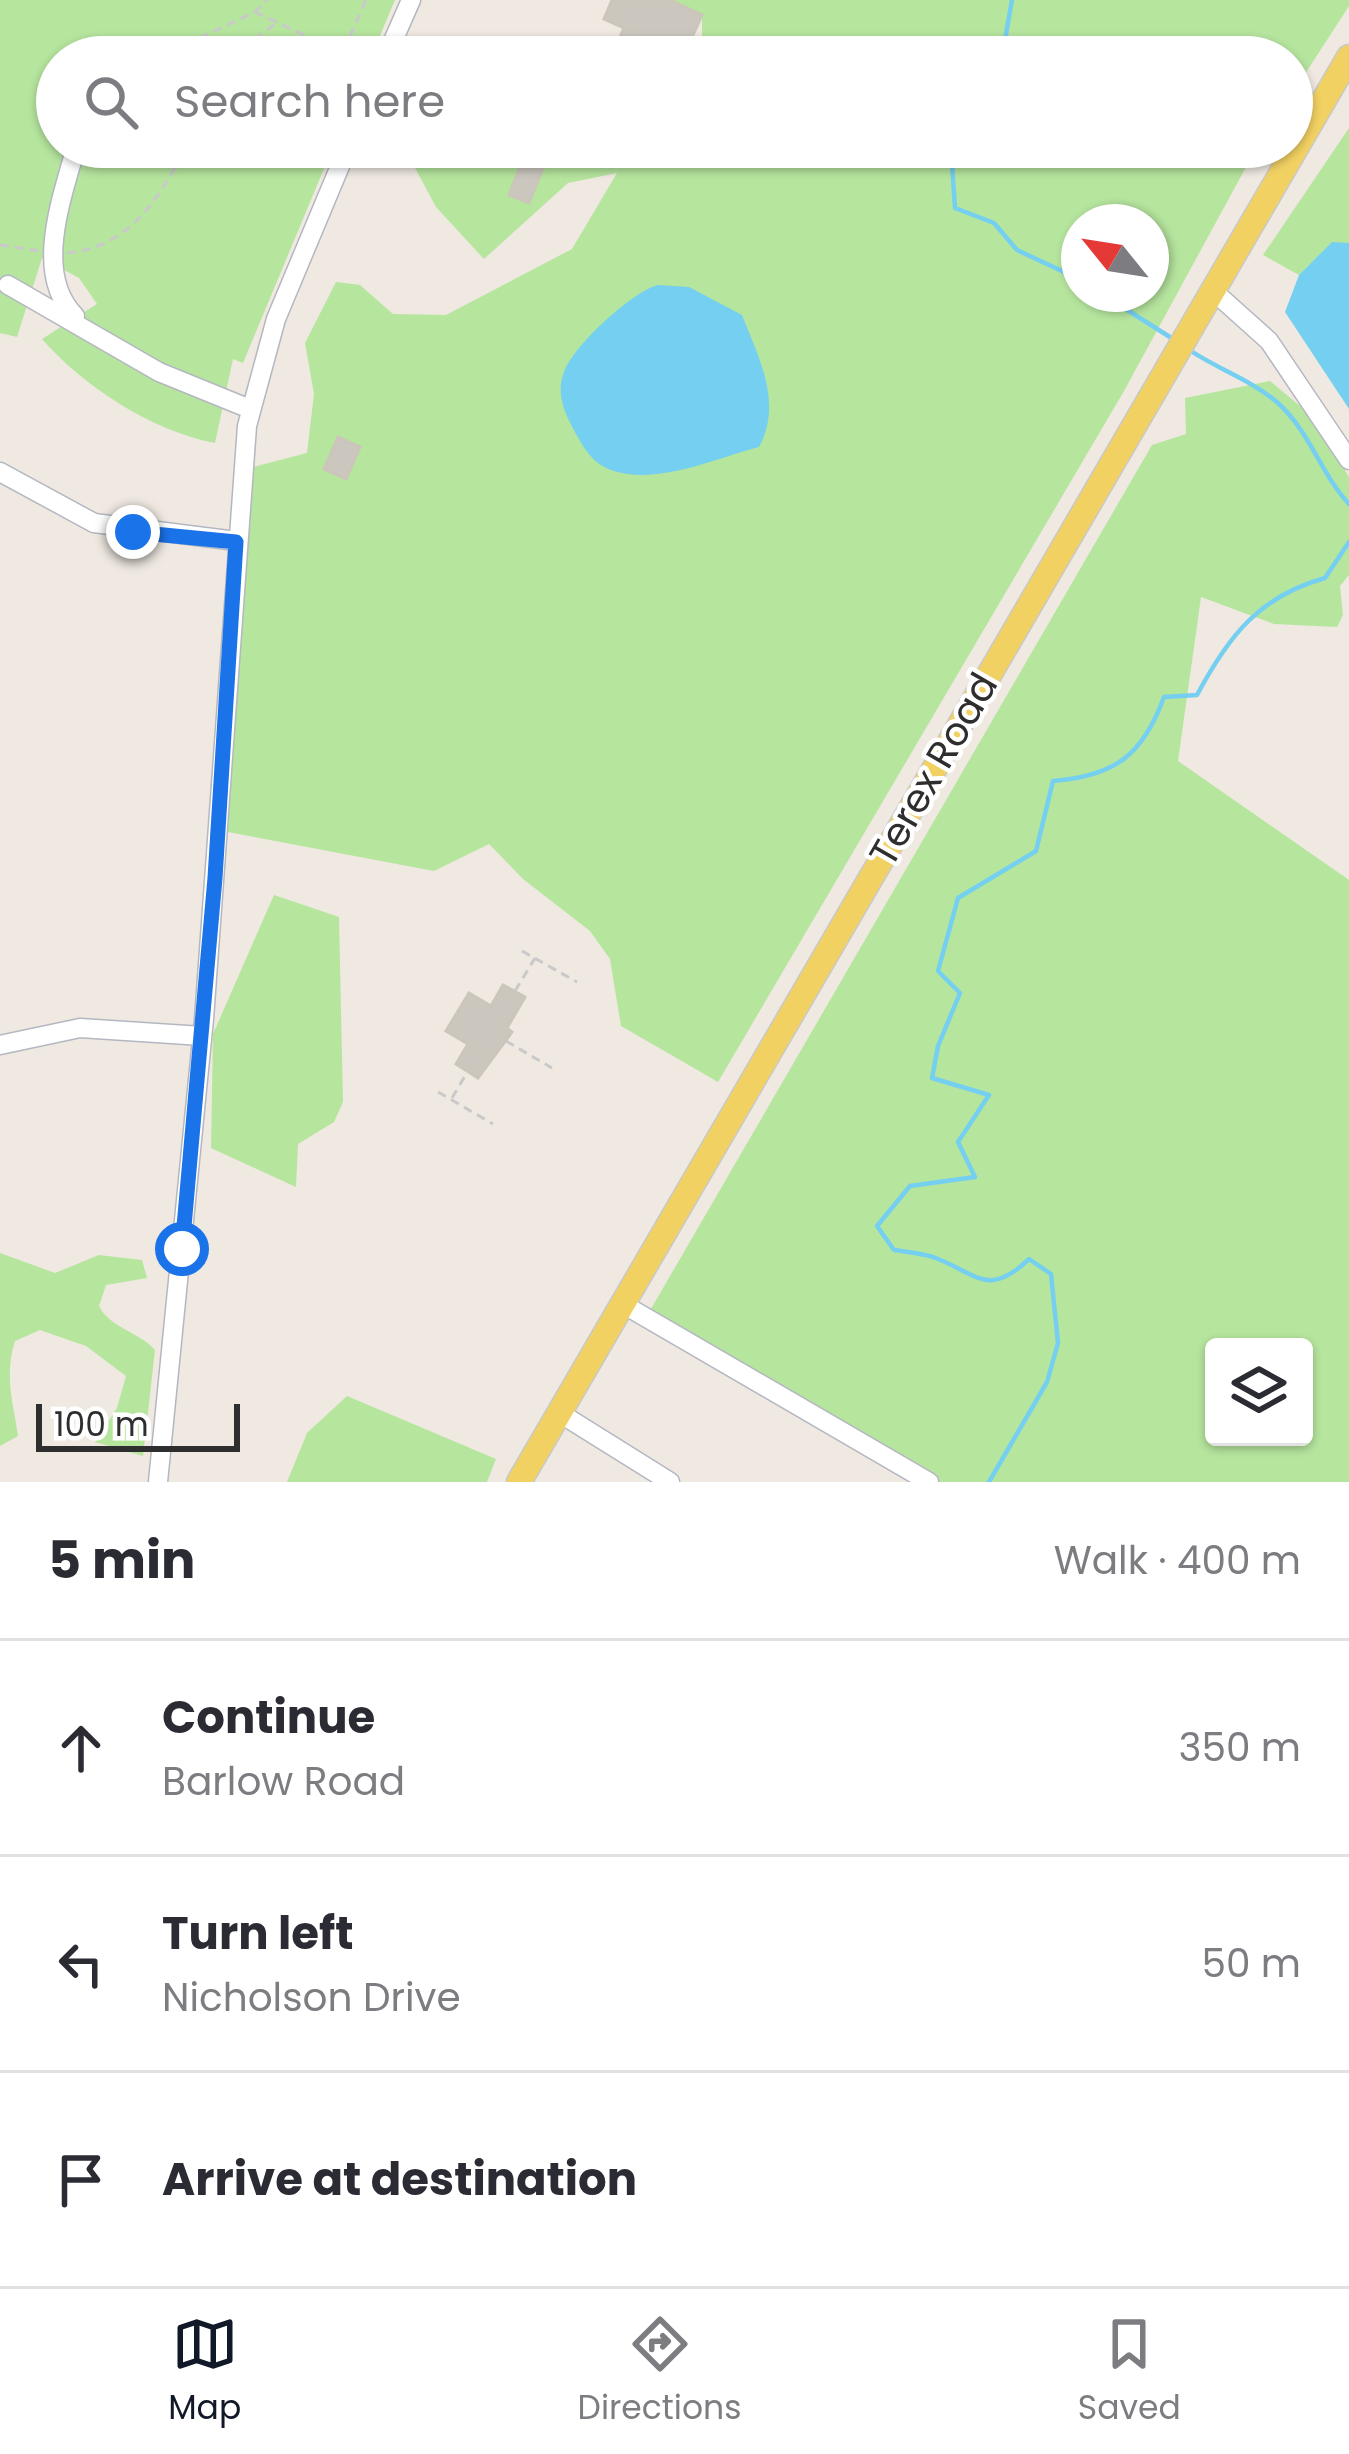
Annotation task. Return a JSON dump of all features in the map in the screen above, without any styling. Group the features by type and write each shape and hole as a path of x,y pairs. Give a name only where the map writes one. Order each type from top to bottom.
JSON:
{"main road":[{"name":"Terex Road","path":"1313,116 1349,57"},
{"name":"Terex Road","path":"519,1482 1281,168"}],"street":[{"path":"395,36 410,0"},
{"path":"72,168 55,253 54,284 62,302 83,324"},
{"path":"158,1482 202,1036 236,542 250,409 276,319 340,168"},
{"path":"8,285 83,324 159,372 250,409"},
{"path":"1211,290 1269,341 1349,460"},
{"path":"0,472 94,523 236,542"},
{"path":"0,1045 80,1028 202,1036"},
{"path":"621,1303 929,1482"},
{"path":"558,1412 670,1482"}],"path":[{"path":"204,36 255,12 267,0"},
{"path":"350,36 366,0"},
{"path":"255,12 309,36"},
{"path":"259,36 277,22"},
{"path":"0,245 55,253 98,248 130,229 173,168"},
{"path":"522,951 577,982"},
{"path":"514,991 535,958"},
{"path":"506,1041 552,1068"},
{"path":"451,1100 468,1071"},
{"path":"438,1093 493,1124"}],"green space":[{"path":"0,0 395,0 380,36 36,36 36,168 324,168 243,363 233,359 215,443 167,428 121,404 78,374 42,339 97,304 79,278 42,258 17,337 0,333"},
{"path":"670,0 1349,0 1313,62 1313,36 702,36 702,15"},
{"path":"1349,128 1349,243 1332,243 1299,275 1263,255"},
{"path":"415,168 1246,168 1169,308 1169,204 1061,204 1061,312 1167,312 718,1082 621,1026 610,959 590,931 523,879 489,844 434,871 228,832 249,468 307,453 314,394 305,343 336,282 360,285 393,314 446,315 572,249 617,173 568,183 484,259 436,207"},
{"path":"1270,381 1312,416 1349,477 1349,575 1340,586 1343,615 1337,627 1274,624 1201,597 1178,761 1349,880 1349,1482 931,1482 648,1314 1152,445 1186,434 1185,398"},
{"path":"274,895 339,917 343,1102 334,1122 298,1144 296,1187 211,1148 213,1034"},
{"path":"0,1253 55,1273 99,1255 142,1260 147,1278 106,1285 99,1306 155,1350 143,1456 95,1442 117,1408 126,1376 86,1346 40,1330 15,1341 10,1377 18,1436 0,1446"},
{"path":"347,1396 496,1459 487,1482 287,1482 307,1433"}],"water":[{"path":"1332,242 1349,243 1349,409 1285,312 1299,275"},
{"path":"657,285 689,287 742,315 769,397 759,447 650,475 607,468 583,446 563,404 564,372 604,322"}],"building":[{"path":"612,0 670,0 702,15 693,36 620,36 624,28 604,19"},
{"path":"520,168 543,168 529,203 509,195"},
{"path":"338,437 360,447 346,479 324,469"},
{"path":"503,985 525,997 507,1028 512,1032 478,1078 456,1064 468,1044 446,1031 469,993 491,1006"}],"waterway":[{"path":"1006,36 1012,0"},
{"path":"952,168 955,208 994,223 1017,250 1061,271"},
{"path":"1130,312 1173,339"},
{"path":"1188,349 1278,403 1349,504"},
{"path":"989,1482 1047,1382 1058,1343 1051,1274 1029,1259 1002,1278 982,1279 933,1257 894,1250 877,1226 910,1186 975,1177 958,1142 989,1095 932,1078 938,1046 960,993 938,971 958,898 1036,851 1053,781 1094,774 1124,759 1147,734 1164,697 1197,695 1234,636 1282,595 1325,578 1349,542"}],"route":[{"path":"133,532 236,542 215,878 182,1249"}]}
